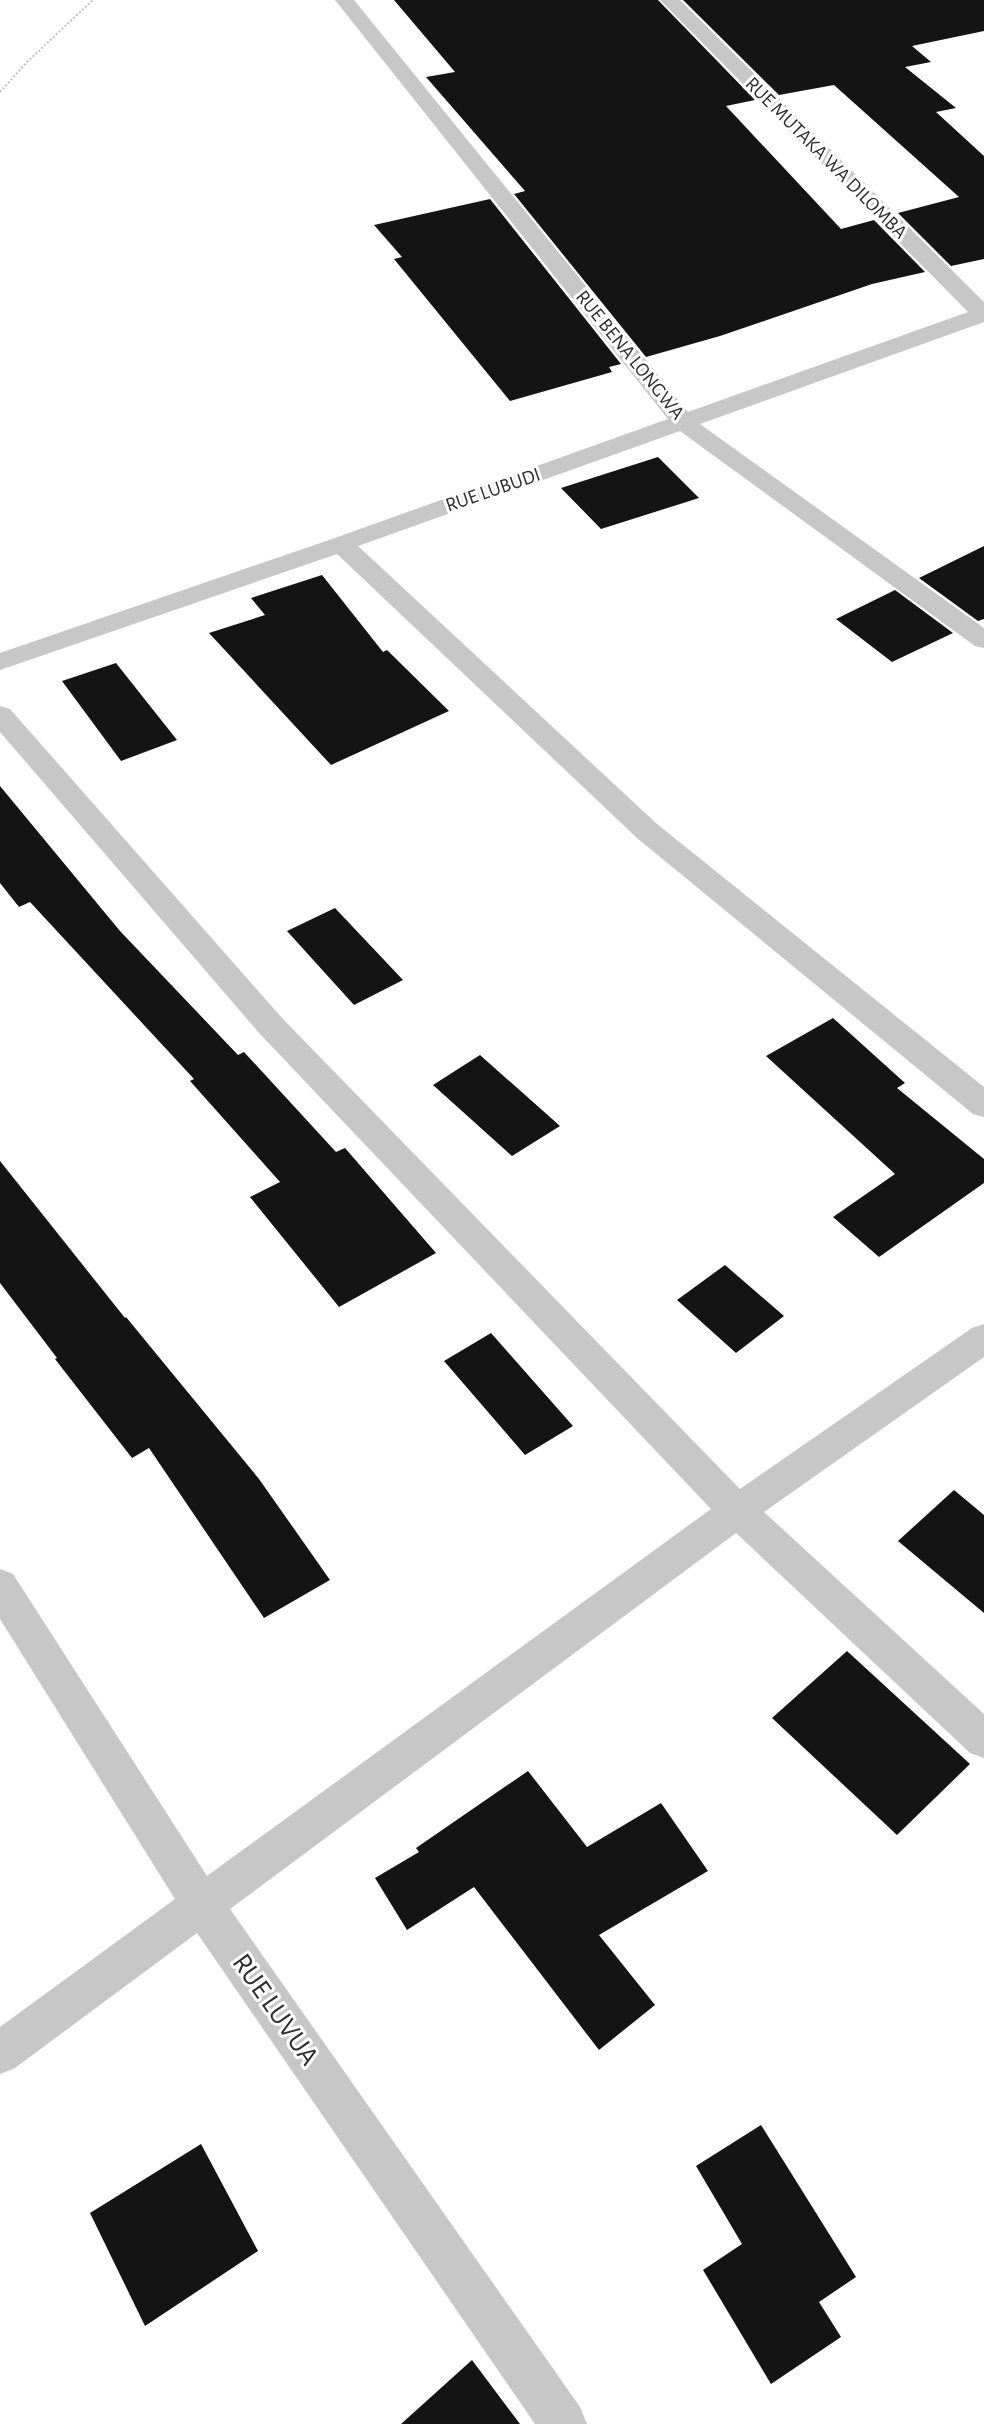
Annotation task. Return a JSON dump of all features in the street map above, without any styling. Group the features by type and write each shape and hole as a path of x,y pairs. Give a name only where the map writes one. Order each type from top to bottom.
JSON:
{"street":[{"name":"RUE BENA LONGWA","path":"344,0 684,423 984,640"},
{"name":"RUE MUTAKA WA DILOMBA","path":"669,0 984,314"},
{"name":"RUE LUBUDI","path":"0,662 684,423 984,314"},
{"path":"341,544 647,831 984,1105"},
{"path":"0,716 271,1026 737,1511 984,1740"},
{"path":"0,2053 203,1906 737,1511 984,1338"},
{"name":"RUE LUVUA","path":"0,1586 203,1906 563,2424"}],"path":[{"path":"0,92 28,61 93,0"}],"building":[{"path":"394,0 658,0 755,100 726,106 841,229 874,220 925,272 872,284 720,336 646,357 514,194 525,191 426,77 455,72"},
{"path":"683,0 984,0 984,31 912,46 931,62 905,67 956,108 936,112 984,156 984,259 951,266 898,213 959,197 834,85 779,95"},
{"path":"490,199 621,364 609,367 612,372 510,401 394,259 402,257 374,225"},
{"path":"658,457 699,498 601,529 561,488"},
{"path":"984,546 984,619 978,621 919,578"},
{"path":"322,575 383,652 387,650 449,711 331,765 209,633 265,615 251,598"},
{"path":"895,590 953,633 892,662 836,619"},
{"path":"116,663 177,740 121,761 62,681"},
{"path":"0,786 120,931 238,1055 244,1052 336,1152 345,1148 436,1253 339,1307 250,1197 280,1182 190,1081 194,1079 30,902 19,907 0,883"},
{"path":"335,908 403,980 354,1005 287,931"},
{"path":"833,1018 905,1083 897,1088 984,1159 984,1183 879,1257 833,1217 895,1174 766,1056"},
{"path":"480,1055 560,1126 512,1156 433,1085"},
{"path":"0,1161 125,1318 259,1479 330,1580 264,1618 149,1448 132,1458 55,1359 57,1358 0,1283"},
{"path":"725,1265 784,1316 736,1353 677,1300"},
{"path":"491,1333 573,1426 525,1455 444,1361"},
{"path":"954,1490 984,1515 984,1613 898,1541"},
{"path":"847,1651 970,1764 897,1835 772,1718"},
{"path":"528,1771 587,1847 661,1803 708,1871 599,1935 655,2005 599,2050 474,1887 407,1930 375,1878 419,1852 416,1848"},
{"path":"761,2125 856,2277 819,2302 841,2337 771,2384 703,2270 742,2244 696,2166"},
{"path":"201,2144 258,2251 145,2326 90,2213"},
{"path":"472,2360 520,2424 401,2424"}]}
